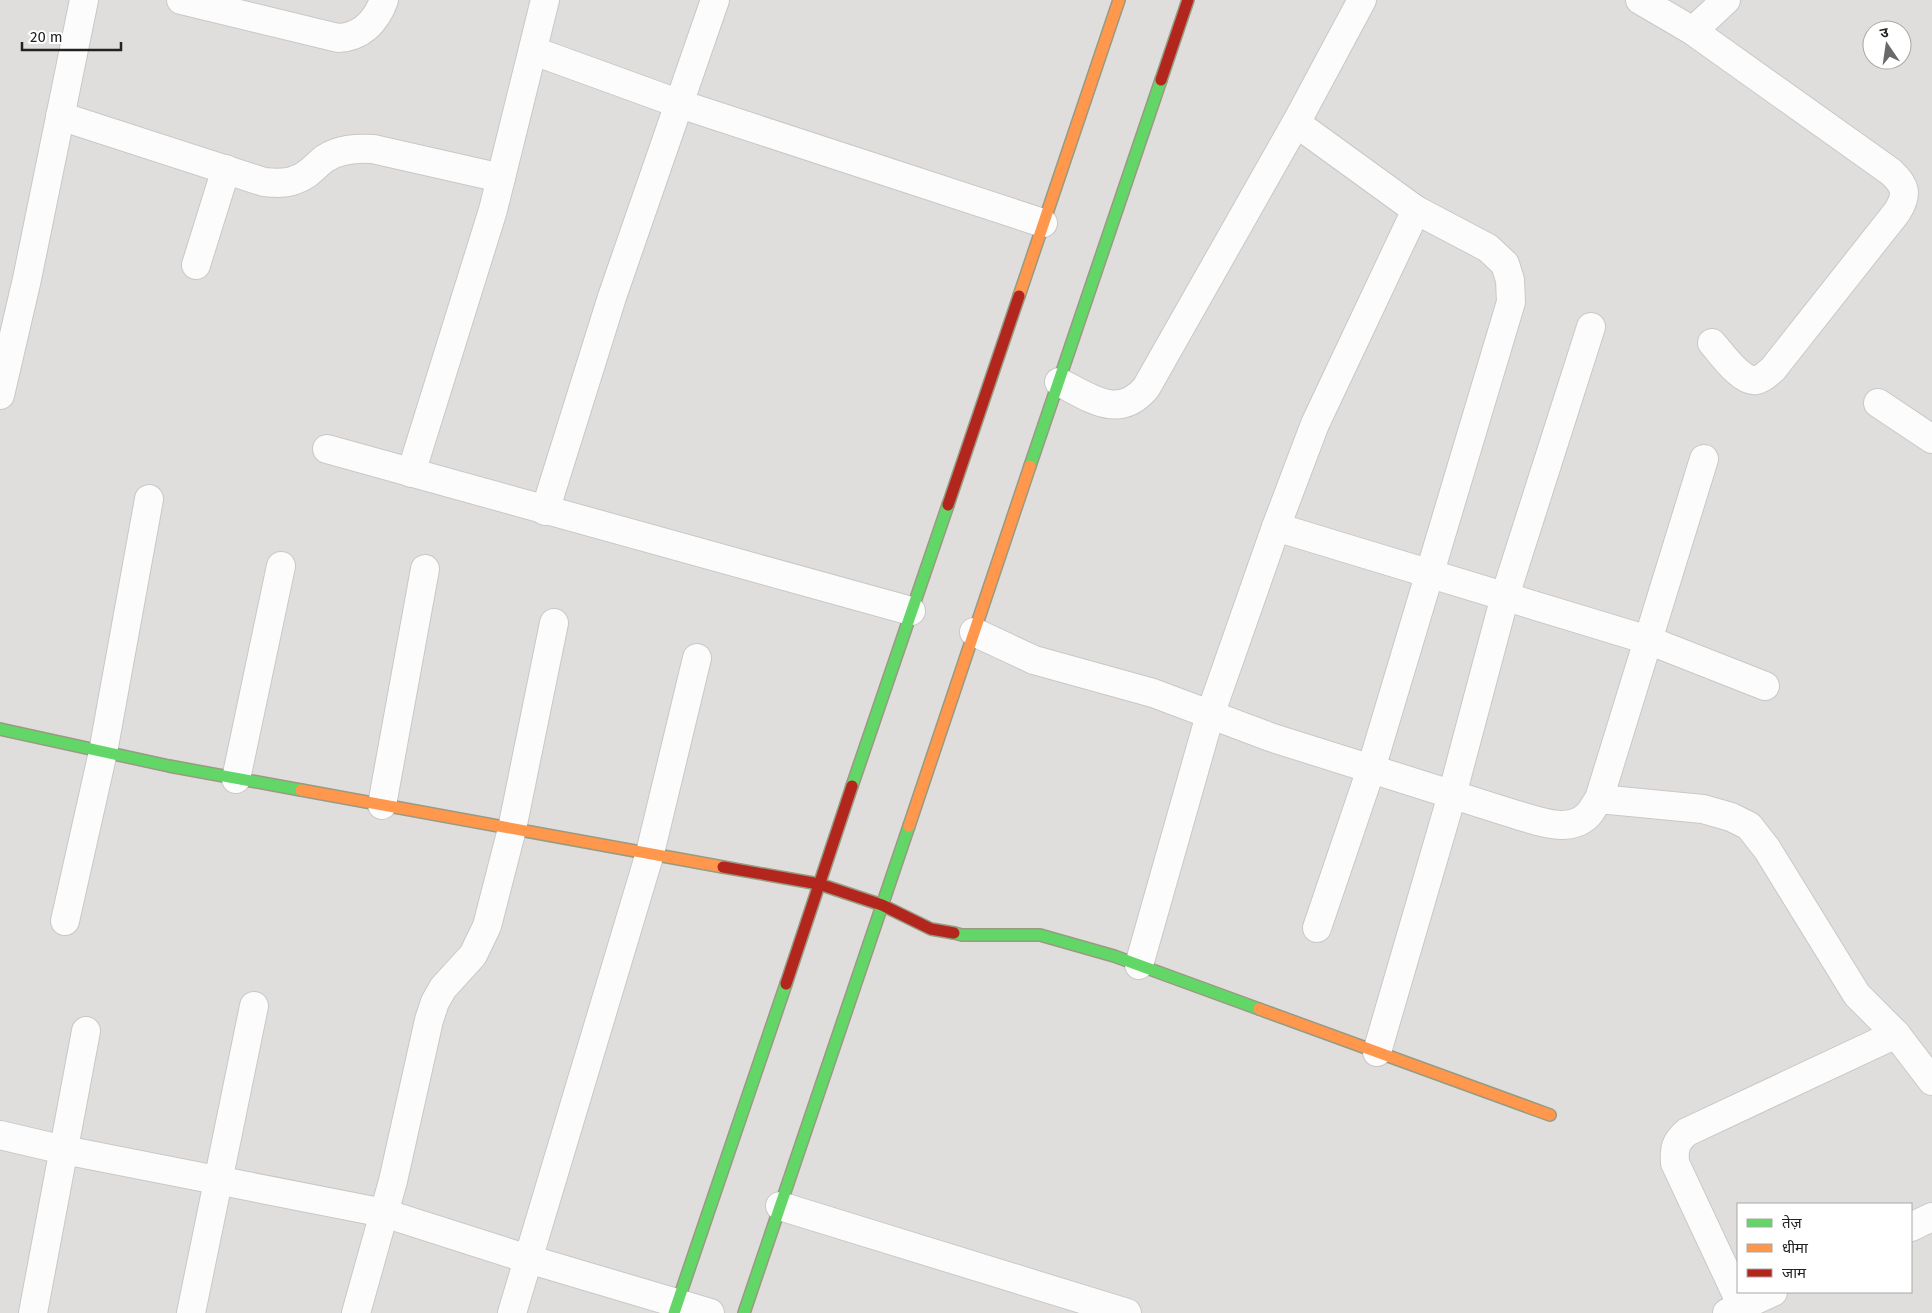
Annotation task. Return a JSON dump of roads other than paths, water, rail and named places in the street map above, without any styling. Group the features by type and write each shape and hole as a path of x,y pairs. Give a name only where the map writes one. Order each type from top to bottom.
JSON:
{"main road":[{"path":"676,1308 1118,0"},
{"path":"744,1313 1188,0"},
{"path":"0,729 236,779 819,884 882,905 931,930 962,935 1040,935 1114,956 1550,1115"}],"street":[{"path":"0,395 84,0"},
{"path":"180,0 338,38 351,37 372,22 381,10 384,0"},
{"path":"411,473 490,219 534,51 545,0"},
{"path":"546,511 612,297 715,0"},
{"path":"1059,382 1105,405 1120,406 1138,398 1146,388 1296,123 1362,0"},
{"path":"1640,0 1683,25 1891,172 1902,184 1904,192 1904,202 1897,212 1773,369 1764,377 1748,380 1738,373 1712,343"},
{"path":"1683,25 1726,0"},
{"path":"534,51 680,104 1043,223"},
{"path":"60,116 264,182 282,183 306,176 331,155 357,148 373,149 501,178"},
{"path":"1296,123 1416,210 1488,248 1505,264 1510,280 1510,302 1430,574 1370,769 1317,928"},
{"path":"196,265 226,169"},
{"path":"1139,965 1210,715 1276,527 1315,424 1416,210"},
{"path":"1377,1052 1452,795 1505,596 1591,327"},
{"path":"1878,403 1932,439"},
{"path":"327,449 911,611"},
{"path":"974,632 1034,660 1153,693 1270,737 1517,816 1563,826 1588,816 1599,799 1704,459"},
{"path":"65,920 103,752 149,499"},
{"path":"1276,527 1648,640 1765,686"},
{"path":"236,779 280,566"},
{"path":"382,805 424,569"},
{"path":"356,1313 384,1213 429,1020 435,1002 443,988 473,955 488,926 512,828 554,623"},
{"path":"512,1313 650,854 697,658"},
{"path":"1599,799 1703,809 1731,817 1749,826 1767,849 1802,903 1857,996 1896,1034 1932,1081"},
{"path":"191,1313 254,1006"},
{"path":"33,1313 86,1031"},
{"path":"1771,1293 1735,1310 1675,1163 1674,1148 1680,1138 1687,1132 1896,1034"},
{"path":"0,1135 64,1150 384,1213 676,1308 710,1313"},
{"path":"780,1206 1127,1313"},
{"path":"1912,1227 1932,1217"}]}
